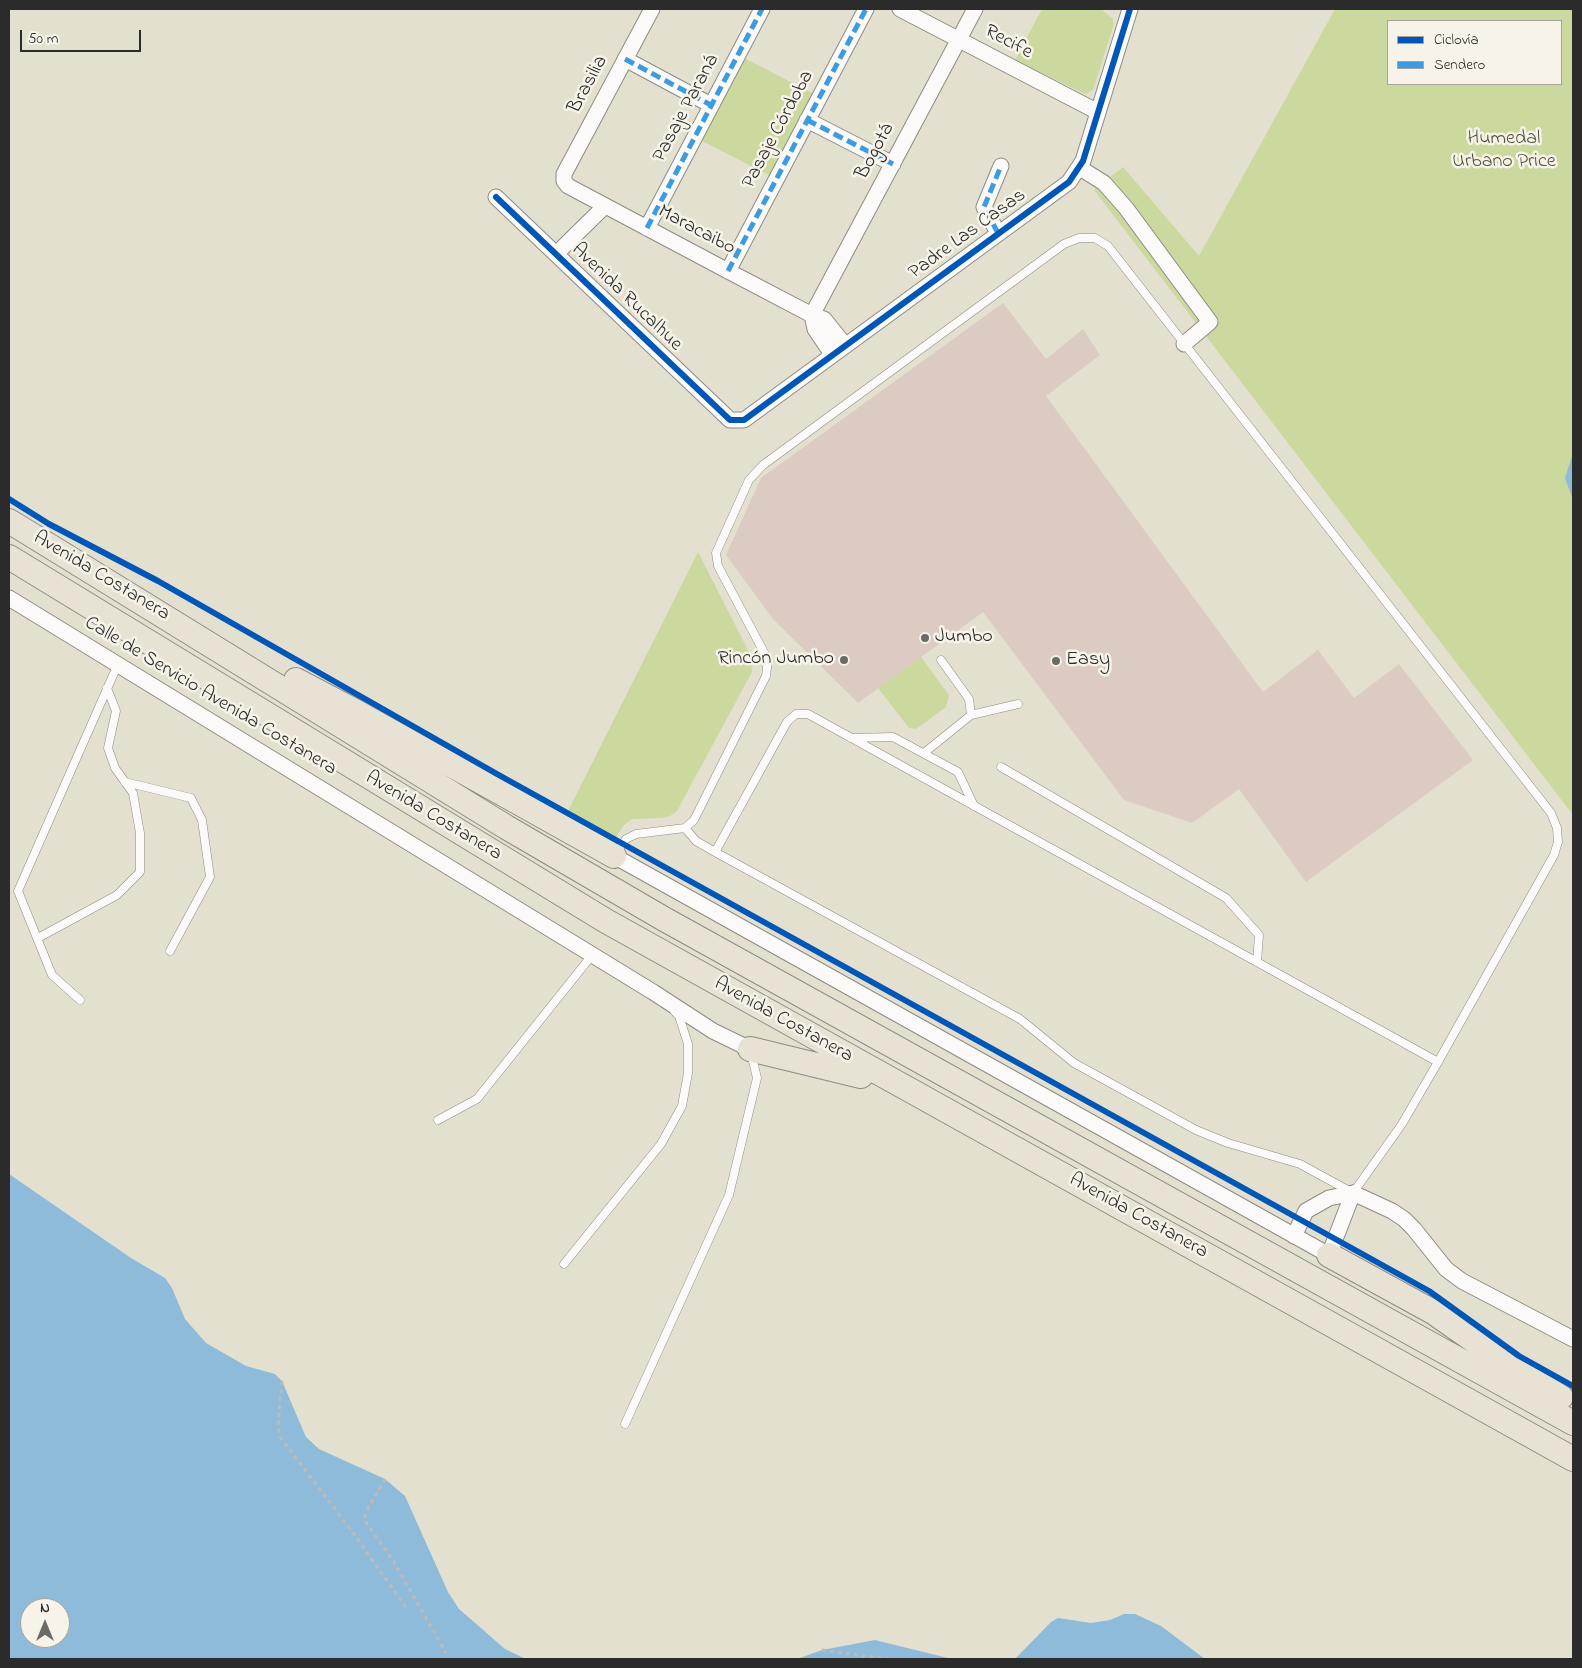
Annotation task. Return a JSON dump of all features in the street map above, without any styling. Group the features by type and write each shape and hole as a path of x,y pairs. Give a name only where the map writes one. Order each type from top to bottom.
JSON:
{"main road":[{"name":"Avenida Costanera","path":"9,521 506,827 656,914 1573,1423"},
{"name":"Avenida Costanera","path":"9,557 526,874 668,957 1573,1459"},
{"path":"191,632 262,664 353,710 614,856"},
{"path":"750,1049 846,1071 910,1092"},
{"path":"1329,1255 1433,1312 1519,1372 1573,1404"}],"street":[{"name":"Brasilia","path":"564,181 564,174 652,9"},
{"name":"Pasaje Paraná","path":"647,228 762,9"},
{"name":"Pasaje Córdoba","path":"728,271 866,9"},
{"name":"Recife","path":"900,9 1098,112"},
{"name":"Bogotá","path":"812,315 975,9"},
{"name":"Padre Las Casas","path":"736,421 744,420 1069,182 1080,168 1098,112 1126,11"},
{"path":"625,59 711,105"},
{"path":"808,120 893,164"},
{"path":"998,233 984,206 1002,166"},
{"path":"1080,168 1104,183 1120,201 1210,322 1184,344"},
{"name":"Maracaibo","path":"564,181 568,186 605,206 812,315 824,319 846,345"},
{"name":"Avenida Rucalhue","path":"496,197 730,420 736,421"},
{"path":"556,254 605,206"},
{"path":"812,315 816,329 832,354"},
{"name":"Calle de Servicio Avenida Costanera","path":"9,598 592,954 713,1031 750,1049"},
{"path":"614,856 1329,1255 1353,1193"},
{"path":"1294,1236 1306,1211 1329,1198 1353,1193 1392,1211 1404,1220 1414,1229 1446,1269 1462,1281 1573,1339"}],"lane":[{"path":"614,856 626,839 636,834 685,828 694,820 766,676 768,660 718,566 716,553 749,480 763,465 1064,244 1079,238 1095,238 1108,246 1551,813 1558,842 1554,855 1402,1124 1353,1193 1292,1161 1228,1144 1196,1130 1074,1063 1020,1019 715,852 696,841 685,828"},
{"path":"941,660 969,699 971,715"},
{"path":"80,1000 52,975 18,891 118,664"},
{"path":"38,938 116,896 140,872 140,833 133,793 115,768 108,748 116,711 108,688"},
{"path":"924,753 971,715 1018,704"},
{"path":"715,852 787,722 796,714 808,714 1438,1062"},
{"path":"851,738 893,737 924,753 958,772 974,806"},
{"path":"1001,767 1226,898 1259,935 1257,962"},
{"path":"125,782 191,798 202,820 210,877 170,951"},
{"path":"438,1120 477,1099 592,954"},
{"path":"564,1264 660,1144 682,1106 688,1072 688,1044 679,1016 653,992"},
{"path":"625,1424 730,1195 757,1078 750,1049"}],"path":[{"path":"282,1381 278,1426 280,1437 351,1530 407,1608"},
{"path":"385,1479 365,1514 365,1522 394,1562 446,1653"},
{"path":"822,1650 888,1659"}],"green space":[{"path":"1042,9 1101,9 1113,19 1113,27 1093,90 1085,94 1015,60"},
{"name":"Humedal Urbano Price","path":"1335,9 1573,9 1573,815 1094,190 1123,167 1199,256"},
{"path":"744,58 814,94 771,176 700,140"},
{"path":"698,552 751,656 752,672 677,811 670,816 662,818 632,819 625,824 613,841 566,815"},
{"path":"921,657 949,695 946,707 916,729 909,728 878,688"}],"water":[{"path":"1573,453 1573,500 1565,478"},
{"path":"9,1174 131,1258 165,1278 172,1288 185,1319 206,1343 246,1366 275,1374 282,1381 306,1437 319,1449 385,1479 405,1496 448,1592 459,1609 505,1649 526,1659 9,1659"},
{"path":"1124,1614 1135,1614 1161,1626 1205,1659 1015,1659 1051,1622 1058,1618 1091,1623 1110,1620"},
{"path":"875,1640 952,1659 797,1659 822,1650"}],"building":[{"path":"1003,303 1046,359 1083,329 1100,355 1046,396 1263,692 1318,650 1354,698 1399,664 1473,760 1306,882 1239,789 1192,823 1124,800 983,612 858,703 773,619 726,555 761,478"}],"marked path":[{"path":"647,228 762,9"},
{"path":"728,271 866,9"},
{"path":"625,59 711,105"},
{"path":"807,120 893,164"},
{"path":"998,233 984,207 1001,166"}],"cycle path":[{"path":"496,197 730,420 744,420 1069,182 1083,161 1130,9"},
{"path":"9,499 49,524 158,581 497,774 1429,1291 1519,1356 1573,1386"}],"place":[{"name":"Jumbo","path":"925,638"},
{"name":"Rincón Jumbo","path":"844,660"},
{"name":"Easy","path":"1056,661"}]}
